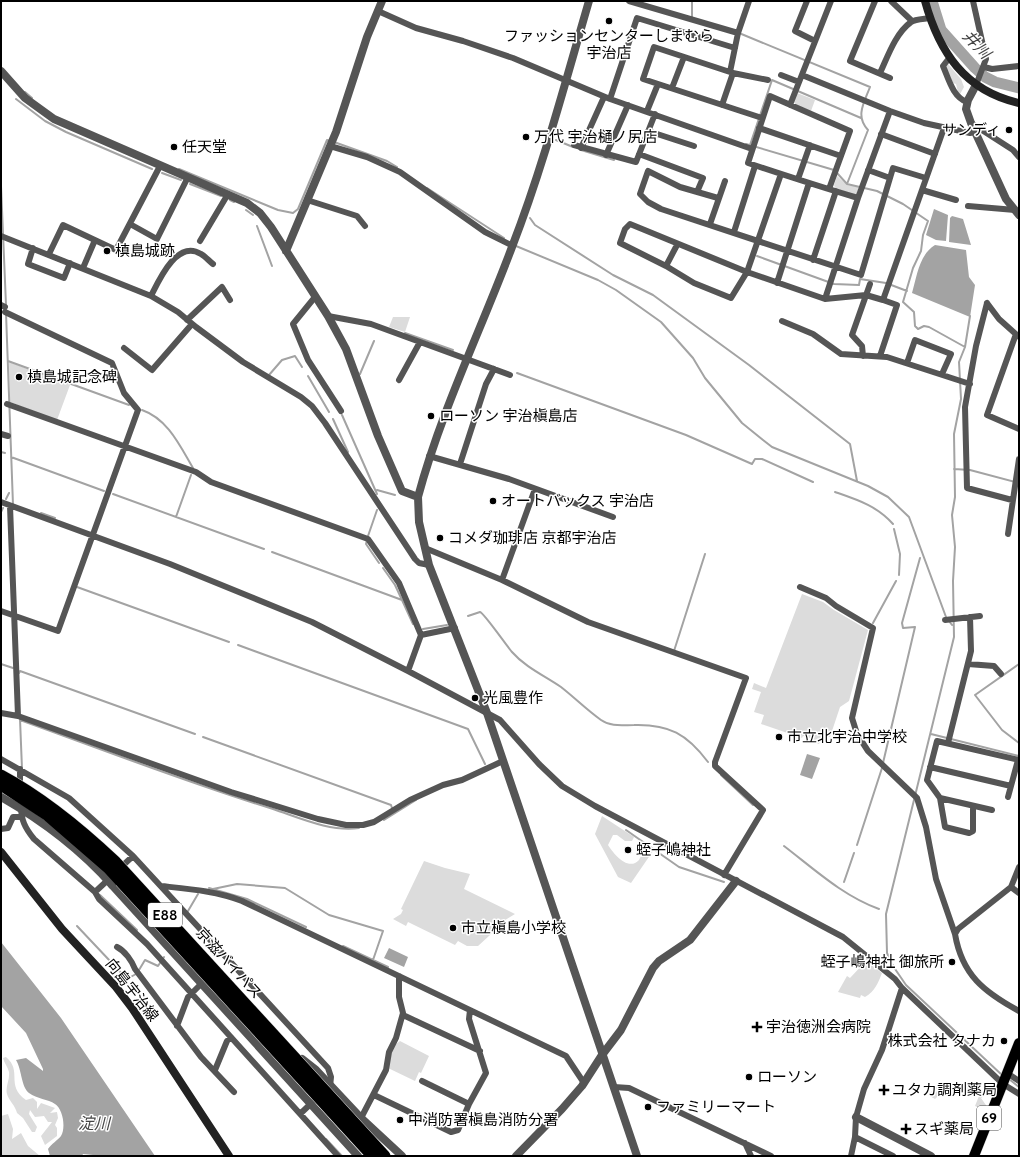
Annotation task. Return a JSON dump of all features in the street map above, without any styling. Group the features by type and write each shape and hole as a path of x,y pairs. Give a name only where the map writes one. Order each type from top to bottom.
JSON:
{"highway":[{"name":"京滋バイパス","path":"1,775 31,792 66,817 115,861 385,1156"},
{"name":"京滋バイパス","path":"1,785 48,816 108,868 372,1156"}],"main road":[{"path":"925,1 940,44 950,57 994,96 1019,103"},
{"name":"向島宇治線","path":"1,852 58,923 116,987 132,1008 229,1156"},
{"name":"69","path":"974,1156 1019,1043"}],"street":[{"path":"286,251 330,146 367,37 382,1"},
{"path":"589,1 540,166 513,246 429,456 418,497 419,522 430,565 487,713 637,1156"},
{"path":"629,1 738,33"},
{"path":"722,105 731,72 738,33 749,1"},
{"path":"808,1 796,31 815,41"},
{"path":"790,105 831,1"},
{"path":"875,1 850,61 890,78"},
{"path":"891,1 912,21"},
{"path":"973,1 986,59 984,68 966,108 974,132 1006,198 1017,213"},
{"path":"378,11 416,28 463,40 513,58 607,98 752,149"},
{"path":"582,148 607,98 637,18 735,48"},
{"path":"880,74 892,46 912,21 930,18"},
{"path":"692,35 694,21"},
{"path":"762,118 644,79 654,47 731,72 768,80"},
{"path":"672,88 684,57"},
{"path":"950,57 943,66 956,95 960,99 968,102"},
{"path":"984,68 1019,66"},
{"path":"1,71 25,98 54,119 160,166 228,194 247,203 260,213 328,316 346,349 378,436 402,491 418,497"},
{"path":"781,75 799,82"},
{"path":"802,75 890,111 924,123 970,133 974,132"},
{"path":"647,112 658,84"},
{"path":"829,189 850,131 770,96 748,164 858,198"},
{"path":"606,155 628,105"},
{"path":"825,299 858,198 890,111"},
{"path":"574,146 636,162 655,114"},
{"path":"971,123 1013,150 1019,157"},
{"path":"759,128 841,156"},
{"path":"883,300 944,128"},
{"path":"648,131 694,146"},
{"path":"881,134 935,154"},
{"path":"330,146 367,158 400,172 486,232 513,246"},
{"path":"798,179 810,146"},
{"path":"639,154 703,178 697,192"},
{"path":"49,254 63,225 116,250 160,166"},
{"path":"734,232 755,166"},
{"path":"718,198 680,187 648,171 640,194 648,202 661,209 861,275 893,168 926,178"},
{"path":"868,170 890,178"},
{"path":"781,174 747,272 731,298 694,283 666,266 620,243 625,229 630,224 677,245 747,272 825,299 866,295 897,305 880,356"},
{"path":"130,224 157,239 188,177"},
{"path":"710,224 725,181"},
{"path":"777,283 809,183"},
{"path":"922,190 956,200"},
{"path":"812,260 836,191"},
{"path":"200,241 228,194"},
{"path":"307,200 357,216 364,226"},
{"path":"968,206 1017,213"},
{"path":"1,236 151,296 178,312 243,362 312,406 415,559 419,563 430,565"},
{"path":"83,268 95,240"},
{"path":"666,266 677,245"},
{"path":"33,248 28,264 64,278 70,263"},
{"path":"151,296 171,261 181,254 190,251 200,253 213,264"},
{"path":"863,356 862,346 852,335 870,284"},
{"path":"124,348 152,370 190,322 222,287 230,300"},
{"path":"314,296 293,324 308,360 340,411"},
{"path":"1012,500 967,488 965,407 976,346 987,303 999,319 1017,336 987,415 1019,429"},
{"path":"1,611 58,631 138,410 124,393 112,363 4,308"},
{"path":"328,316 372,324 510,375"},
{"path":"782,321 813,334 841,354 880,356 907,363 970,384"},
{"path":"907,363 916,340 951,354 942,374"},
{"path":"399,380 420,342"},
{"path":"460,464 486,384 494,369"},
{"path":"7,404 196,472 211,482 368,539 399,583 421,635 408,671"},
{"path":"1,434 8,436"},
{"path":"429,456 509,479 613,517"},
{"path":"1008,534 1019,459"},
{"path":"502,580 535,489"},
{"path":"1,502 170,564 312,622 500,720 539,764 562,786 595,806 843,937 895,978 902,988 1005,1078 1019,1094"},
{"path":"10,506 18,716"},
{"path":"425,548 502,580 588,622 746,678 715,762 715,766 763,810 724,875"},
{"path":"800,587 826,598 836,606 873,628 852,718 857,734 868,751 915,796 926,826 936,880 955,934 960,954 969,972 975,981 1002,1002 1019,1011"},
{"path":"945,620 980,616"},
{"path":"948,743 971,651 970,617"},
{"path":"421,635 455,628"},
{"path":"968,664 994,666 1001,674"},
{"path":"1,713 18,716 231,792 318,819 346,825 363,826 374,822 410,800 443,785 462,780 503,761"},
{"path":"973,806 973,831 969,833 945,827 940,798 927,780 937,741 1019,760 1008,797"},
{"path":"1,759 69,798 133,856 328,1068 331,1077 331,1086 304,1110"},
{"path":"930,767 1011,786"},
{"path":"20,769 21,817 26,829 34,839 95,892 99,899 162,961 231,1037 304,1110 358,1156"},
{"path":"1,797 61,836 112,885 204,985 304,1110 338,1156"},
{"path":"940,798 992,810"},
{"path":"1,829 8,828 13,817 21,817"},
{"path":"95,892 133,856"},
{"path":"955,934 958,929 1010,887 1014,882 1019,867"},
{"path":"516,1156 562,1110 584,1084 620,1030 653,968 659,961 690,940 736,881"},
{"path":"162,886 196,889 229,896 242,901 566,1056 584,1084"},
{"path":"1010,887 1019,893"},
{"path":"117,947 121,949 133,963 135,969 201,1057 215,1070 234,1092"},
{"path":"360,1118 374,1095 386,1070 389,1052 396,1038 403,1015 399,997 399,976"},
{"path":"177,1026 184,1005 191,993 204,985"},
{"path":"204,985 228,1006 296,1054 331,1086 360,1118 402,1156"},
{"path":"851,1156 855,1137 856,1117 864,1089 882,1050 902,988"},
{"path":"374,1095 451,1132 458,1130 469,1104 486,1073 470,1019 470,1010"},
{"path":"403,1015 480,1051"},
{"path":"215,1070 227,1041 231,1037"},
{"path":"1005,1078 1019,1081"},
{"path":"422,1081 469,1104"},
{"path":"614,1087 629,1088 771,1156"},
{"path":"856,1117 931,1156"},
{"path":"855,1137 893,1156"},
{"path":"745,1143 751,1156"}],"shaded area":[{"path":"948,64 961,79 964,87 959,96 956,84 953,83 946,67"},
{"path":"797,93 815,100 811,111 796,105 794,102"},
{"path":"837,176 847,185 859,187 857,194 854,195 835,188 834,185"},
{"path":"393,317 410,317 405,332 389,327"},
{"path":"9,362 70,385 57,420 10,402"},
{"path":"802,594 823,602 868,630 849,701 840,707 830,737 823,735 819,744 810,741 810,738 803,736 802,738 761,724 764,715 754,712 761,692 752,689 754,683 766,688"},
{"path":"602,816 634,837 632,841 625,841 617,835 613,835 608,845 621,860 630,864 635,863 639,860 646,848 648,847 653,851 631,883 618,877 595,834"},
{"path":"424,861 470,874 464,889 515,914 502,922 501,925 478,946 467,946 458,941 455,945 408,922 406,926 393,919 401,914 403,910 401,909"},
{"path":"866,961 882,973 874,989 865,997 861,995 860,998 838,992 847,976 850,978"},
{"path":"400,1041 429,1056 421,1073 419,1072 415,1081 388,1068 392,1050"},
{"path":"6,1057 11,1062 16,1089 20,1094 26,1100 33,1098 37,1102 37,1109 41,1103 55,1108 50,1113 57,1112 58,1118 55,1125 57,1128 57,1136 45,1145 41,1136 52,1122 48,1122 44,1116 35,1117 30,1110 29,1114 37,1127 35,1132 32,1132 23,1118 17,1113 7,1094 9,1072 3,1058"},
{"path":"941,1082 951,1092 964,1086 985,1095 981,1098 988,1108 987,1111 975,1106 979,1096 965,1090 950,1095 941,1085 935,1090 939,1095 935,1099 928,1095"},
{"path":"8,1114 13,1129 12,1139 21,1133 28,1146 40,1156 1,1156 1,1116"}],"water":[{"path":"934,209 948,215 946,241 936,240 926,235"},
{"path":"952,216 963,219 971,245 949,242 950,218"},
{"path":"935,245 966,250 969,277 975,285 970,317 912,293 922,260 925,254"},
{"path":"807,754 820,758 812,779 800,775"},
{"name":"淀川","path":"1,942 61,1018 155,1156 103,1156 83,1154 82,1156 50,1156 48,1149 63,1133 62,1114 58,1106 52,1102 35,1097 24,1087 16,1060 26,1058 43,1071 43,1069 26,1033 1,1006"},
{"path":"389,948 408,957 404,967 384,958"}],"waterway":[{"path":"692,1 692,18"},
{"name":"井川","path":"932,1 941,30 975,68 985,77 995,82 1019,88"},
{"path":"739,33 870,87 863,104 861,114 864,125 868,130 847,184"},
{"path":"750,145 772,80 861,118"},
{"path":"25,92 32,98"},
{"path":"16,99 45,121 66,132 152,169"},
{"path":"179,169 278,210 293,213 298,209 327,140 330,141"},
{"path":"556,140 573,147"},
{"path":"334,142 387,161 397,167"},
{"path":"746,144 834,170"},
{"path":"581,150 614,160"},
{"path":"162,173 181,180"},
{"path":"837,173 847,184 877,191 903,204 928,221 923,235 921,251 913,268 903,302 914,312 915,326 918,329 924,326 929,327 965,347 959,362 961,399 954,434 955,497 952,515 955,547 953,581 954,637 886,914 887,953 893,966 906,985 1003,1076"},
{"path":"190,184 221,196"},
{"path":"1,186 6,305"},
{"path":"427,188 504,238"},
{"path":"230,200 234,202"},
{"path":"246,210 253,215"},
{"path":"530,218 535,225 613,275 653,295 749,365 850,444 857,481"},
{"path":"257,226 272,266"},
{"path":"516,246 598,280 616,290 661,322 693,358 705,378 742,423 772,447 868,486 888,497 909,517 946,617 952,625"},
{"path":"757,256 834,284 859,285 860,279 886,283 907,291"},
{"path":"6,313 13,505"},
{"path":"965,347 970,316"},
{"path":"405,333 453,350"},
{"path":"360,374 374,341"},
{"path":"269,375 282,360 295,356 302,367"},
{"path":"8,361 129,405"},
{"path":"517,373 686,435 752,464 755,459 762,459 813,482"},
{"path":"308,376 329,412"},
{"path":"142,410 151,414 166,427 178,442 193,468"},
{"path":"342,415 377,494"},
{"path":"333,419 348,452"},
{"path":"1,452 5,453"},
{"path":"11,457 104,491"},
{"path":"954,469 970,470 1019,483"},
{"path":"176,517 191,475"},
{"path":"377,490 395,495"},
{"path":"835,492 874,508 893,524"},
{"path":"6,499 9,493"},
{"path":"113,494 264,549"},
{"path":"1,512 3,508"},
{"path":"368,536 377,510"},
{"path":"41,513 55,518"},
{"path":"894,529 900,554 899,575"},
{"path":"367,540 366,544 379,563"},
{"path":"272,552 402,600 413,624"},
{"path":"674,651 705,554"},
{"path":"883,763 915,627 903,628 902,623 920,558"},
{"path":"383,568 395,585 402,600"},
{"path":"873,623 896,581"},
{"path":"77,587 229,642"},
{"path":"468,616 480,612 517,657 529,667 561,687 601,720 613,725 646,725 667,729 685,738 708,762"},
{"path":"423,629 447,625"},
{"path":"238,645 468,729 485,764"},
{"path":"1,664 13,668"},
{"path":"1019,664 975,695 1002,730 1019,743"},
{"path":"19,673 20,671 195,734"},
{"path":"20,719 22,769"},
{"path":"20,720 178,777 304,820 337,828 359,828"},
{"path":"931,734 1019,756"},
{"path":"203,737 391,805 392,808"},
{"path":"857,845 882,768"},
{"path":"721,775 753,805"},
{"path":"384,820 416,800"},
{"path":"626,830 679,867 724,882"},
{"path":"784,846 818,873 853,897 879,909"},
{"path":"844,882 854,853"},
{"path":"213,889 237,884 285,888 329,915 383,931 373,960"},
{"path":"209,888 247,899 306,927"},
{"path":"188,911 198,894"},
{"path":"100,895 137,930"},
{"path":"77,926 127,979 136,974"},
{"path":"343,946 388,967"},
{"path":"139,970 145,960 158,966 164,957"},
{"path":"1009,1079 1019,1087"},
{"path":"326,1139 342,1156"}],"place":[{"name":"ファッションセンターしまむら 宇治店","path":"609,21"},
{"name":"サンディ","path":"1009,130"},
{"name":"万代 宇治樋ノ尻店","path":"526,137"},
{"name":"任天堂","path":"174,147"},
{"name":"槙島城跡","path":"107,251"},
{"name":"槙島城記念碑","path":"19,377"},
{"name":"ローソン 宇治槇島店","path":"431,416"},
{"name":"オートバックス 宇治店","path":"493,501"},
{"name":"コメダ珈琲店 京都宇治店","path":"440,538"},
{"name":"光風豊作","path":"475,698"},
{"name":"市立北宇治中学校","path":"779,737"},
{"name":"蛭子嶋神社","path":"628,850"},
{"name":"市立槇島小学校","path":"453,928"},
{"name":"蛭子嶋神社 御旅所","path":"952,962"},
{"name":"宇治徳洲会病院","path":"757,1027"},
{"name":"株式会社 タナカ","path":"1004,1041"},
{"name":"ローソン","path":"749,1077"},
{"name":"ユタカ調剤薬局","path":"884,1090"},
{"name":"ファミリーマート","path":"648,1107"},
{"name":"中消防署槇島消防分署","path":"400,1120"},
{"name":"スギ薬局","path":"906,1129"}]}
